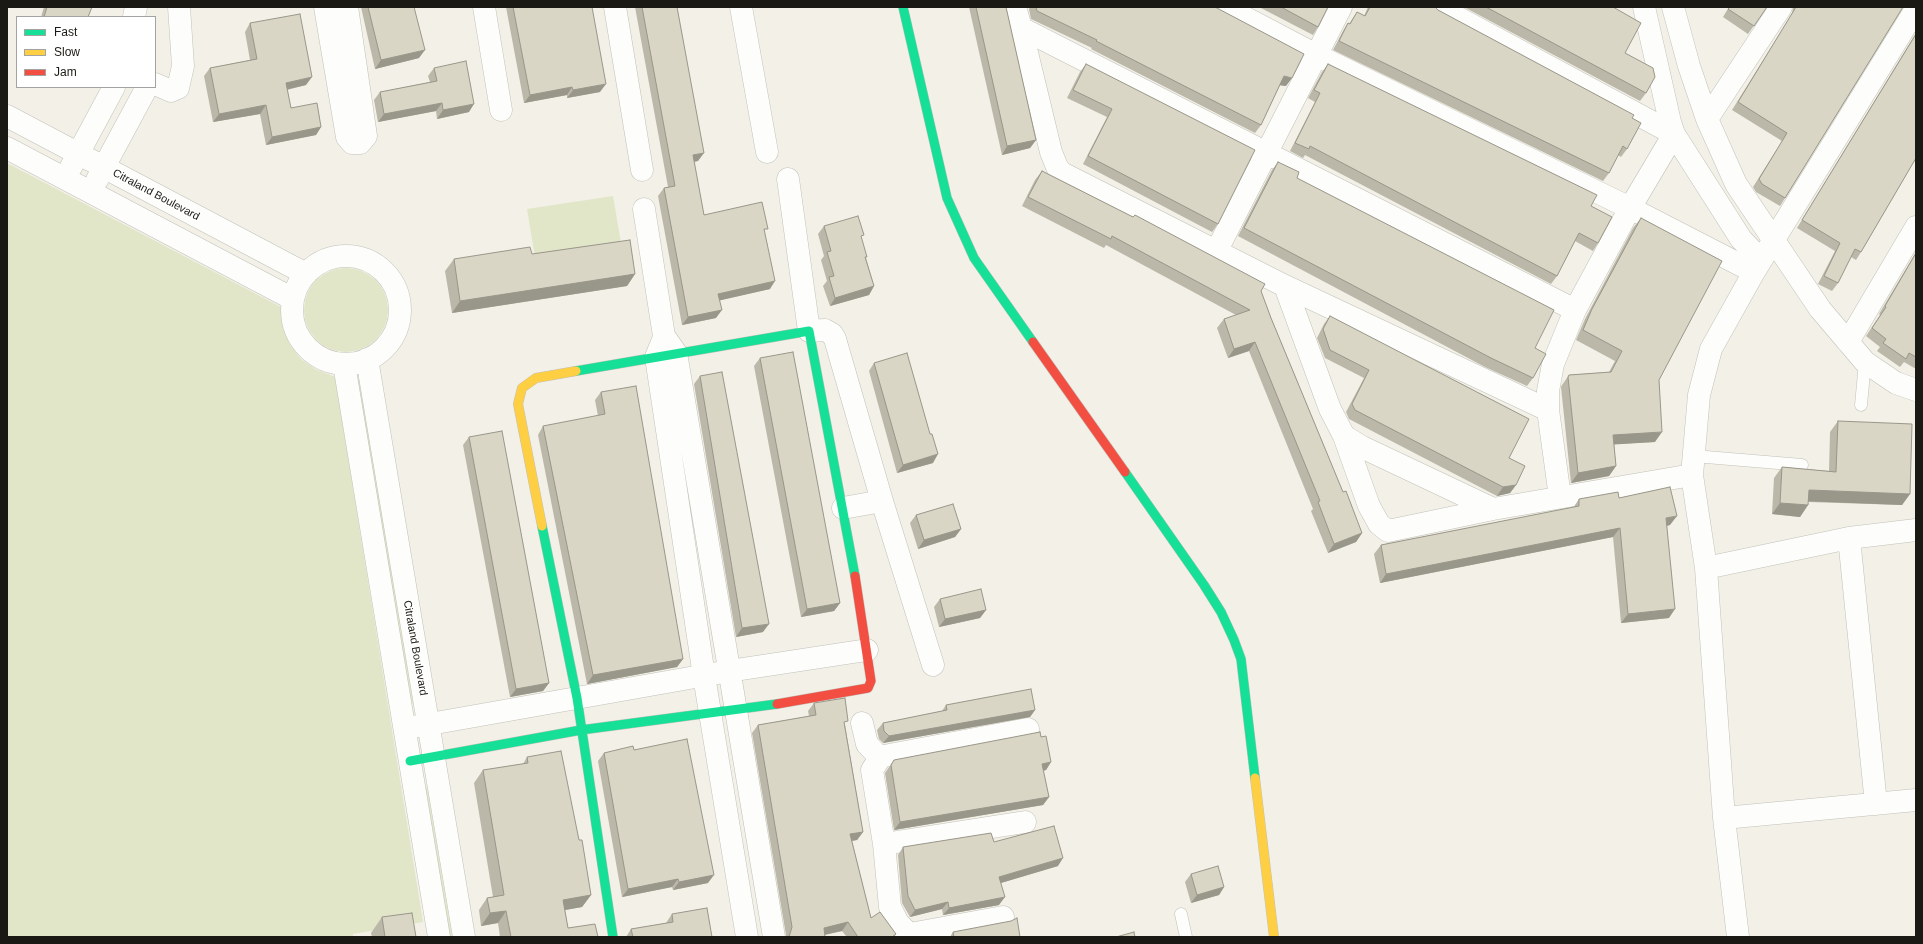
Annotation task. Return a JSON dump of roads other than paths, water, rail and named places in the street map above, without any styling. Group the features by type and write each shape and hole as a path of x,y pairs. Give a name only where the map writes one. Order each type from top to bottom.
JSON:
{"street":[{"path":"156,84 171,91 178,88 183,66 179,7"},
{"path":"325,7 347,137 352,143 360,143 366,136 347,7"},
{"path":"484,7 501,110"},
{"path":"615,7 642,170"},
{"path":"741,7 767,152"},
{"path":"903,7 947,198 960,230 974,258 1204,585 1221,612 1234,640 1241,659 1274,937"},
{"path":"1015,7 1051,152 1057,167 1067,177 1217,250 1285,286 1548,410"},
{"path":"1225,7 1316,54 1630,208 1757,266"},
{"path":"1217,250 1265,153 1341,7"},
{"path":"1438,7 1674,134"},
{"path":"1674,7 1689,66 1708,119 1736,184 1820,309 1865,362 1896,383 1916,390"},
{"path":"1708,119 1781,7"},
{"path":"1641,9 1674,134 1757,266"},
{"path":"1738,937 1724,818 1706,568 1693,466 1699,395 1711,349 1757,266 1774,241 1916,9"},
{"path":"1021,28 1575,310"},
{"path":"65,178 113,88"},
{"path":"91,192 146,88"},
{"name":"Citraland Boulevard","path":"7,116 306,274"},
{"path":"1560,497 1548,410 1548,391 1553,364 1575,310 1630,208 1674,134"},
{"path":"7,148 293,299"},
{"path":"410,761 581,730 737,710 864,690 868,688 871,681 867,650 843,508 809,331 788,179"},
{"path":"644,209 665,348 704,676 746,931 773,929 737,710 665,348"},
{"path":"1848,342 1916,227"},
{"path":"346,255 360,257 384,271 393,282 398,295 400,309 398,323 393,337 385,348 367,359 344,364 332,362 320,357 308,348 300,337 294,324 292,310 293,299 299,283 318,263 332,257 346,255"},
{"path":"1285,286 1330,409 1344,436 1369,506 1379,524 1388,532 1492,509 1560,497 1693,466"},
{"path":"613,937 577,698 518,404 522,388 536,378 665,348 809,331 825,330 832,334 835,339 882,501 933,665"},
{"name":"Citraland Boulevard","path":"367,359 464,937"},
{"name":"Citraland Boulevard","path":"344,364 439,937"},
{"path":"1344,436 1362,447 1492,509"},
{"path":"843,508 882,501"},
{"path":"1706,568 1849,538 1916,530"},
{"path":"1849,538 1876,804"},
{"path":"404,728 729,671 867,650"},
{"path":"862,723 867,744 880,758"},
{"path":"1002,917 911,935 898,923 890,907 884,844 872,770 880,758 1028,729"},
{"path":"1724,818 1916,800"},
{"path":"884,844 1025,822"}],"lane":[{"path":"1861,405 1865,362"},
{"path":"1693,466 1802,465"},
{"path":"1181,914 1186,937"}]}
